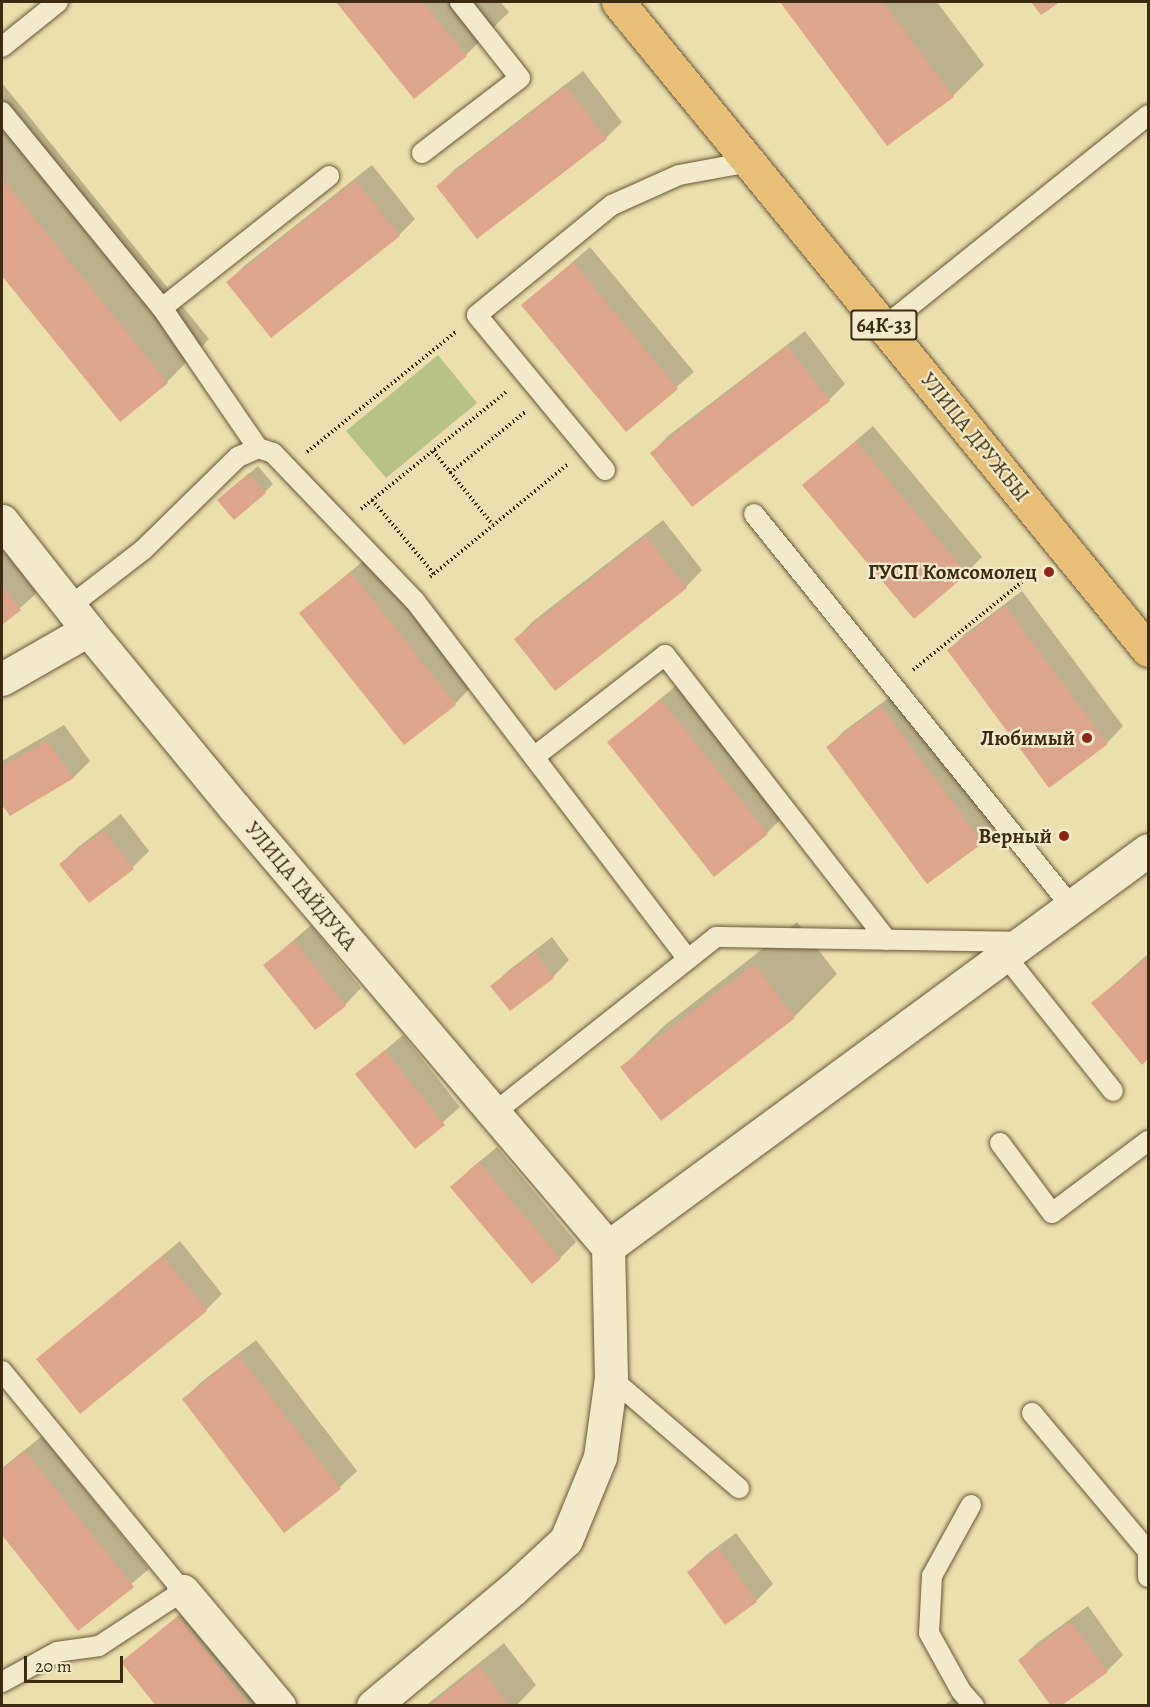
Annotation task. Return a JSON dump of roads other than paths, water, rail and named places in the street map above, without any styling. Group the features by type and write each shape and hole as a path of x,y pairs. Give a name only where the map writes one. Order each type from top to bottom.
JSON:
{"main road":[{"name":"УЛИЦА ДРУЖБЫ","path":"618,2 1149,650"}],"street":[{"name":"УЛИЦА ГАЙДУКА","path":"2,520 78,618 608,1246"},
{"path":"2,680 78,618"},
{"path":"373,1706 513,1589 566,1540 600,1457 611,1378 608,1246 1012,948 1149,850"},
{"path":"183,1591 279,1706"}],"lane":[{"path":"2,47 58,2"},
{"path":"422,153 520,78 460,2"},
{"path":"2,112 162,308 258,448 273,453 409,594 688,959"},
{"path":"885,326 1149,115"},
{"path":"605,470 477,315 612,205 679,175 749,162"},
{"path":"162,308 329,176"},
{"path":"78,618 143,550 238,457 258,448"},
{"path":"754,514 1071,906"},
{"path":"534,757 664,655 887,940"},
{"path":"494,1113 716,937 887,940 1012,948 1113,1091"},
{"path":"1000,1143 1052,1213 1149,1142"},
{"path":"2,1371 183,1591 99,1646 57,1652 2,1682"},
{"path":"611,1378 739,1488"},
{"path":"1032,1413 1148,1551 1149,1577"},
{"path":"971,1505 932,1576 929,1633 961,1691 974,1706"}],"place":[{"name":"ГУСП Комсомолец","path":"1049,572"},
{"name":"Любимый","path":"1087,738"},
{"name":"Верный","path":"1064,836"}]}
